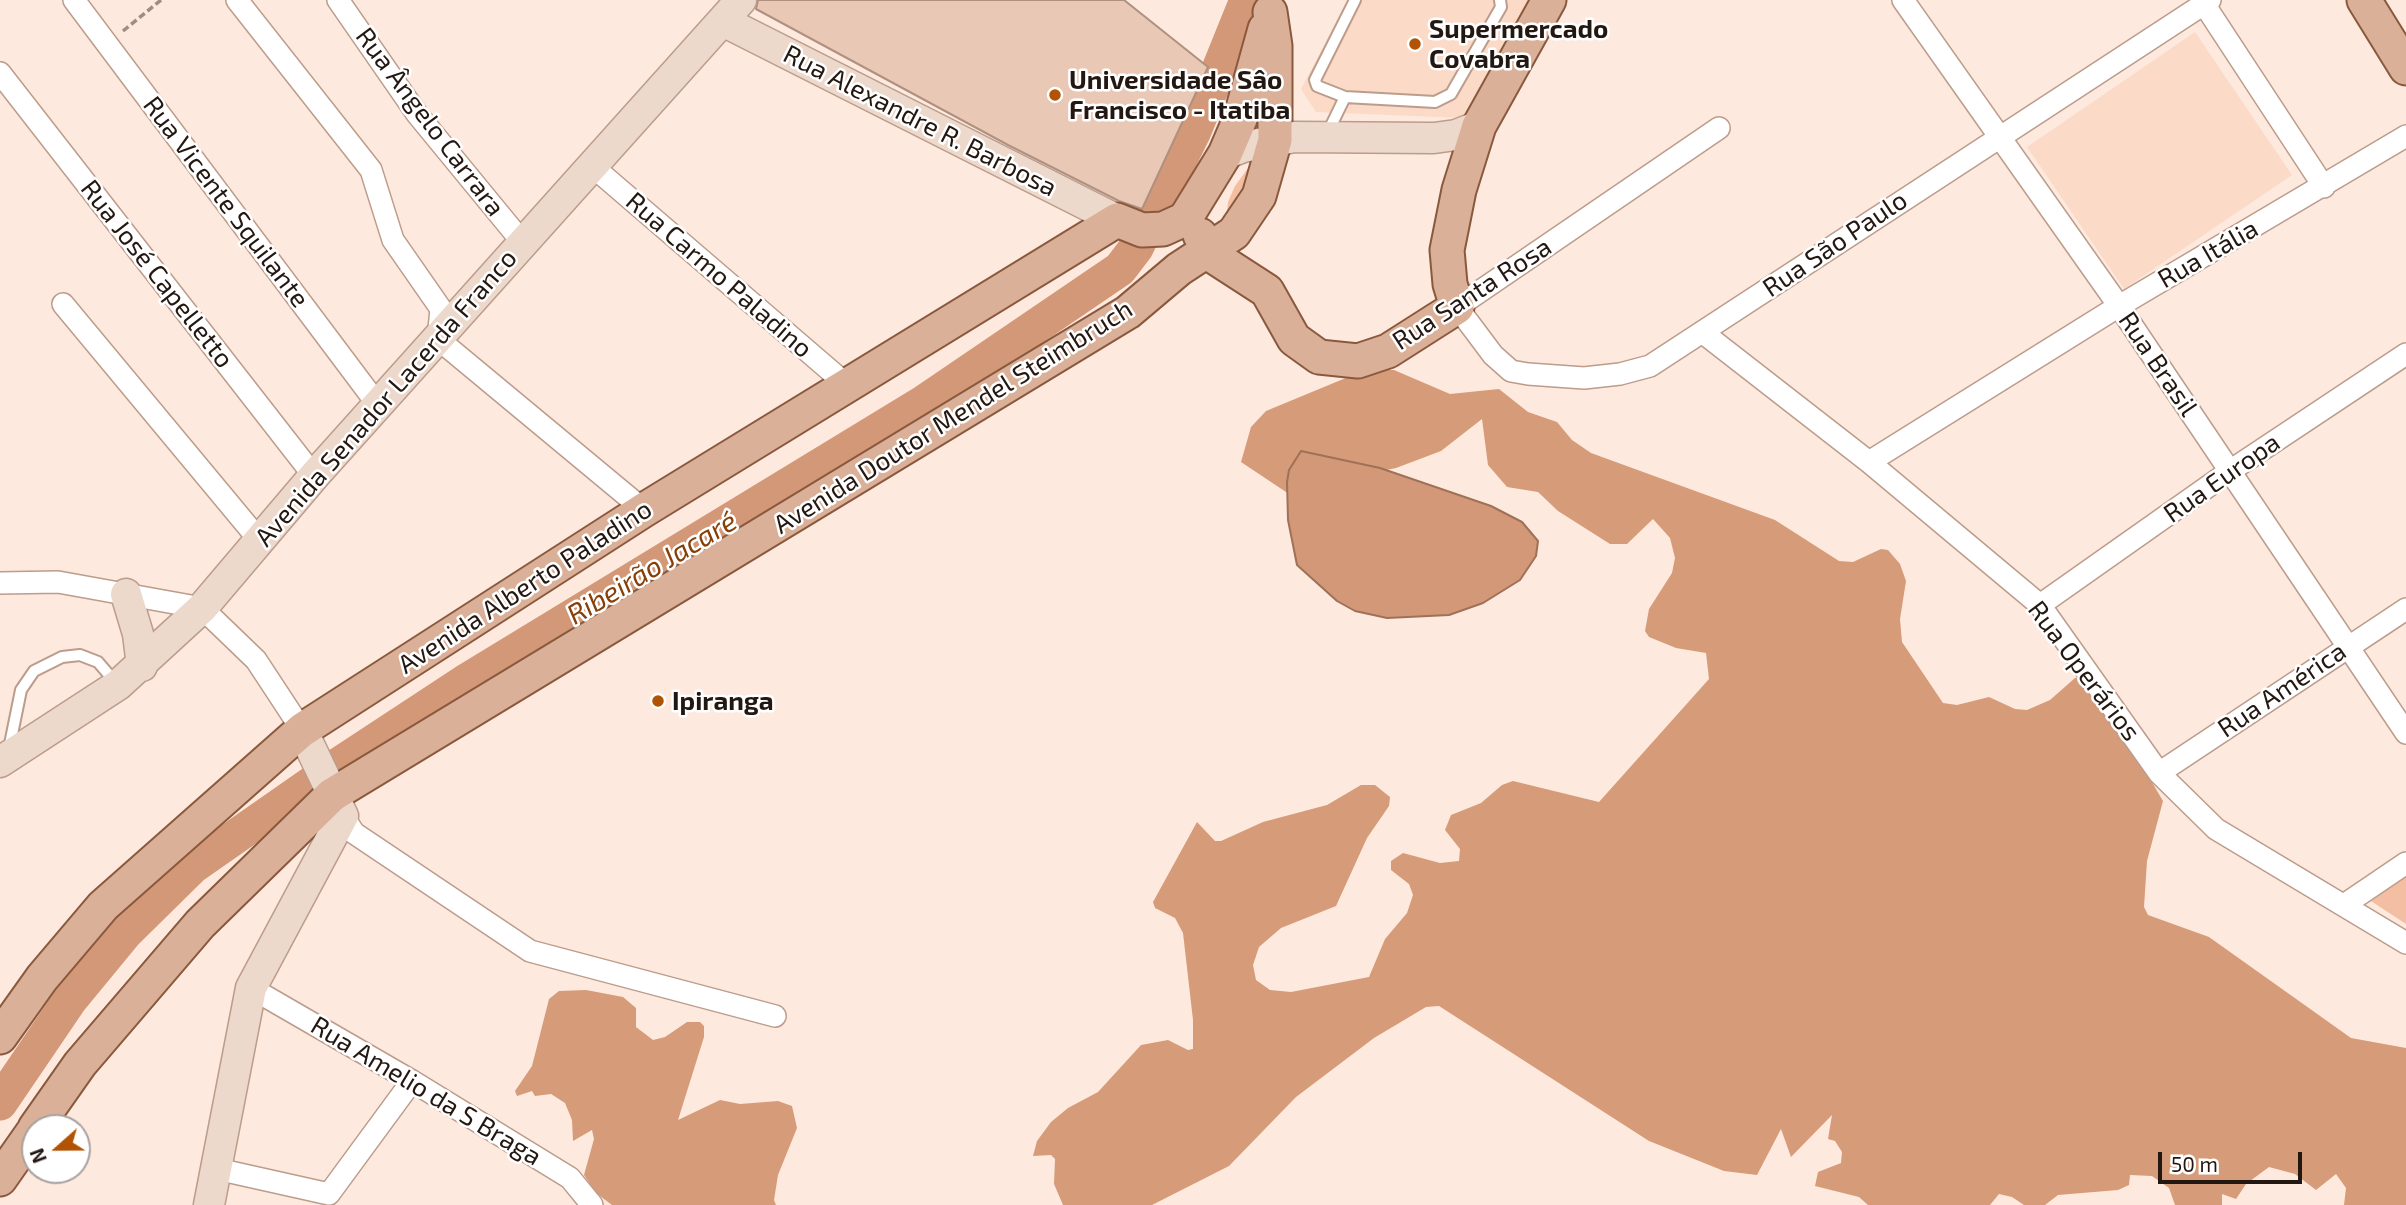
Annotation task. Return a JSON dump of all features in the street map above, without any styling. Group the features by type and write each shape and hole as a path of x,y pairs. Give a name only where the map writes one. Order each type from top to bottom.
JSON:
{"main road":[{"path":"1457,306 1450,284 1447,250 1459,190 1479,126 1549,0"},
{"path":"2364,0 2406,68"},
{"path":"1248,147 1240,119 1269,6"},
{"path":"1121,223 1143,230 1163,229 1185,219 1248,147 1276,58 1269,6"},
{"name":"Avenida Senador Lacerda Franco","path":"4,759 118,685 142,666 202,608 314,476 732,11"},
{"name":"Rua Alexandre R. Barbosa","path":"732,11 1121,223"},
{"path":"1248,147 1326,136 1434,138 1456,135 1479,126"},
{"path":"1434,138 1451,167 1459,190"},
{"name":"Avenida Doutor Mendel Steimbruch","path":"45,1114 80,1064 200,924 334,799 1128,312 1179,269 1221,260 1234,233 1245,220 1269,170 1248,147"},
{"name":"Avenida Alberto Paladino","path":"0,1037 42,978 103,906 304,736 643,510 847,385 1121,223"},
{"name":"Rua Santa Rosa","path":"1221,260 1268,291 1294,339 1319,357 1336,361 1357,361 1388,351 1457,306"},
{"path":"126,594 138,635 142,666"},
{"path":"209,1205 251,988 334,799 304,736"},
{"name":"Avenida Doutor Mendel Steimbruch","path":"0,1179 21,1148"}],"street":[{"name":"Rua Vicente Squilante","path":"74,0 378,405"},
{"path":"237,0 371,170 393,240 440,309 438,339 643,510"},
{"name":"Rua Ângelo Carrara","path":"338,0 416,114 523,243"},
{"name":"Rua Brasil","path":"1903,0 2119,306 2406,733"},
{"path":"2207,2 2324,187"},
{"name":"Rua São Paulo","path":"1457,306 1493,355 1511,371 1584,378 1619,374 1650,366 1998,136 2207,2"},
{"name":"Rua José Capelletto","path":"0,72 314,476"},
{"name":"Rua Santa Rosa","path":"1457,306 1720,128"},
{"name":"Rua Itália","path":"1869,462 2119,306 2406,136"},
{"name":"Rua Carmo Paladino","path":"591,165 847,385"},
{"path":"63,304 260,541"},
{"name":"Rua Operários","path":"1702,332 1869,462 2040,605 2158,773 2216,829 2406,943"},
{"name":"Rua Europa","path":"2040,605 2230,471 2406,354"},
{"path":"0,583 58,582 202,608 256,660 304,736"},
{"name":"Rua América","path":"2158,773 2406,609"},
{"path":"334,799 354,833 530,951 775,1016"},
{"path":"2344,905 2406,863"},
{"name":"Rua Amelio da S Braga","path":"251,988 412,1081 570,1178 592,1205"},
{"path":"217,1169 332,1199 412,1081"}],"lane":[{"path":"1355,0 1315,80 1319,89 1345,96 1435,102 1446,98 1501,8 1500,0"},
{"path":"1326,136 1345,96"},
{"path":"4,759 21,690 34,671 62,657 80,655 98,662 118,685"}],"path":[{"path":"108,44 161,0"}],"shaded area":[{"name":"Supermercado Covabra","path":"1348,0 1531,0 1464,118 1316,112 1301,89"},
{"path":"2195,32 2292,175 2124,289 2027,147"},
{"path":"1254,160 1250,180 1227,212 1235,186"},
{"path":"1365,370 1394,370 1450,394 1499,389 1528,412 1557,422 1572,440 1591,453 1775,520 1839,561 1853,562 1881,549 1888,550 1900,564 1906,581 1900,619 1902,642 1943,703 1957,705 1989,697 2015,709 2027,710 2050,700 2075,678 2085,678 2096,687 2163,801 2147,861 2144,907 2148,915 2209,937 2351,1038 2406,1048 2406,1205 2344,1205 2346,1188 2336,1174 2316,1190 2295,1174 2269,1167 2246,1184 2236,1199 2222,1194 2222,1205 2175,1205 2169,1188 2152,1176 2130,1175 2129,1185 2118,1190 2058,1195 2045,1205 2024,1205 2012,1197 1999,1194 1990,1205 1868,1205 1859,1197 1815,1186 1818,1172 1841,1163 1842,1152 1835,1141 1828,1139 1832,1115 1791,1157 1781,1129 1757,1175 1724,1171 1649,1141 1439,1006 1426,1007 1374,1038 1296,1097 1229,1166 1152,1205 1063,1205 1054,1184 1055,1159 1051,1155 1033,1156 1037,1141 1051,1122 1068,1108 1098,1092 1141,1045 1168,1040 1188,1050 1193,1049 1193,1020 1183,933 1175,918 1155,908 1153,902 1197,822 1215,841 1221,841 1263,822 1327,805 1361,785 1375,785 1390,797 1389,806 1367,838 1336,906 1281,928 1259,947 1253,965 1256,980 1270,990 1291,992 1369,977 1385,939 1407,913 1413,895 1409,884 1391,870 1391,861 1403,853 1440,863 1459,861 1460,849 1445,830 1451,815 1481,803 1502,785 1513,781 1599,802 1709,679 1706,653 1676,648 1649,637 1645,631 1649,609 1672,573 1675,558 1670,538 1653,519 1627,544 1610,544 1558,511 1538,492 1507,487 1488,465 1482,419 1441,451 1396,468 1357,476 1298,500 1241,462 1251,427 1266,411"},
{"path":"1301,451 1380,468 1491,506 1522,522 1538,541 1536,556 1520,580 1483,603 1449,615 1387,618 1355,611 1337,601 1297,565 1288,520 1287,482 1289,470"},
{"path":"2406,876 2406,924 2371,901"},
{"path":"586,990 623,997 636,1008 636,1027 653,1040 665,1037 687,1022 700,1022 704,1026 704,1037 678,1120 720,1100 740,1104 778,1101 792,1106 797,1128 778,1175 774,1200 776,1205 612,1205 596,1193 584,1175 594,1139 592,1130 573,1141 572,1120 565,1103 551,1094 535,1096 532,1091 517,1096 515,1091 532,1066 549,999 559,991"}],"building":[{"name":"Universidade Sâo Francisco - Itatiba","path":"758,0 1124,0 1208,67 1142,209 1119,201 1008,145 756,9"}],"waterway":[{"name":"Ribeirão Jacaré","path":"0,1103 70,1000 126,932 192,867 331,770 468,680 923,403 1120,269 1136,248 1194,131 1247,0"}],"place":[{"name":"Supermercado Covabra","path":"1415,44"},
{"name":"Universidade Sâo Francisco - Itatiba","path":"1055,95"},
{"name":"Ipiranga","path":"658,701"}]}
